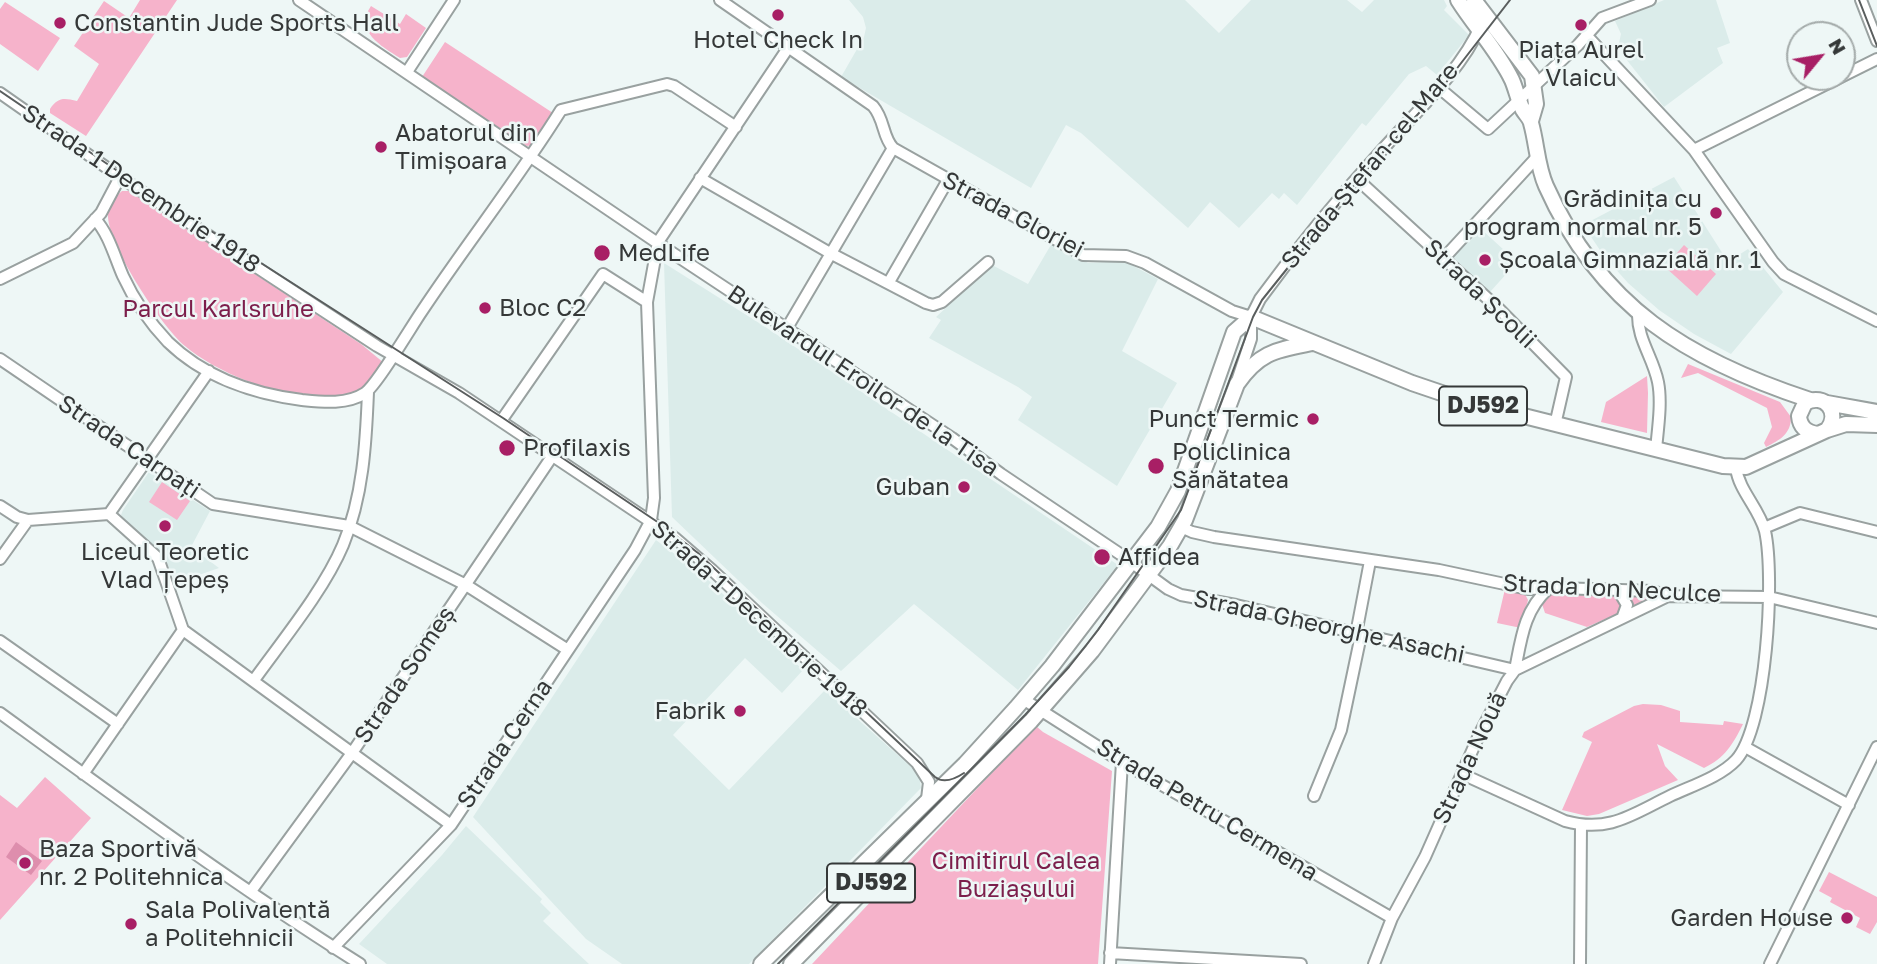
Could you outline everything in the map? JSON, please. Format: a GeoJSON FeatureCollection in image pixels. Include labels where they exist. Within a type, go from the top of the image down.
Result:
{"type":"FeatureCollection","features":[{"type":"Feature","properties":{"kind":"main road"},"geometry":{"type":"LineString","coordinates":[[1458,0],[1512,79],[1519,100],[1531,121],[1545,183],[1577,244],[1600,275],[1638,313],[1688,348],[1783,392],[1810,400],[1822,400],[1877,412]]}},
{"type":"Feature","properties":{"kind":"main road"},"geometry":{"type":"LineString","coordinates":[[1474,0],[1532,76],[1535,104],[1531,121]]}},
{"type":"Feature","properties":{"kind":"main road","name":"DJ592"},"geometry":{"type":"LineString","coordinates":[[1251,317],[1289,330],[1412,383],[1468,402],[1736,468]]}},
{"type":"Feature","properties":{"kind":"main road","name":"Strada Ștefan cel Mare"},"geometry":{"type":"LineString","coordinates":[[927,799],[965,764],[1052,666],[1158,527],[1172,504],[1234,332],[1251,317]]}},
{"type":"Feature","properties":{"kind":"main road","name":"DJ592"},"geometry":{"type":"LineString","coordinates":[[1237,383],[1249,366],[1270,352],[1314,343]]}},
{"type":"Feature","properties":{"kind":"main road","name":"Strada Ștefan cel Mare"},"geometry":{"type":"LineString","coordinates":[[791,964],[1042,710],[1093,651],[1181,527],[1192,506],[1237,383]]}},
{"type":"Feature","properties":{"kind":"main road"},"geometry":{"type":"LineString","coordinates":[[1783,392],[1806,431],[1822,432]]}},
{"type":"Feature","properties":{"kind":"main road"},"geometry":{"type":"LineString","coordinates":[[1789,446],[1802,407],[1810,400]]}},
{"type":"Feature","properties":{"kind":"main road"},"geometry":{"type":"LineString","coordinates":[[1822,432],[1833,417],[1827,403]]}},
{"type":"Feature","properties":{"kind":"main road"},"geometry":{"type":"LineString","coordinates":[[1736,468],[1755,464],[1789,446],[1846,424],[1877,425]]}},
{"type":"Feature","properties":{"kind":"main road","name":"DJ592"},"geometry":{"type":"LineString","coordinates":[[761,964],[927,799]]}},
{"type":"Feature","properties":{"kind":"street","name":"Bulevardul Eroilor de la Tisa"},"geometry":{"type":"LineString","coordinates":[[299,0],[953,438],[1148,576]]}},
{"type":"Feature","properties":{"kind":"street"},"geometry":{"type":"LineString","coordinates":[[407,72],[454,0]]}},
{"type":"Feature","properties":{"kind":"street"},"geometry":{"type":"LineString","coordinates":[[720,0],[873,106],[882,119],[888,142],[893,148],[787,328]]}},
{"type":"Feature","properties":{"kind":"street"},"geometry":{"type":"LineString","coordinates":[[1438,87],[1488,129],[1578,45],[1605,16],[1650,0]]}},
{"type":"Feature","properties":{"kind":"street"},"geometry":{"type":"LineString","coordinates":[[1861,0],[1877,41]]}},
{"type":"Feature","properties":{"kind":"street","name":"Strada Ștefan cel Mare"},"geometry":{"type":"LineString","coordinates":[[1237,383],[1251,339],[1251,317],[1268,287],[1357,179],[1438,87],[1471,44],[1486,13]]}},
{"type":"Feature","properties":{"kind":"street"},"geometry":{"type":"LineString","coordinates":[[1586,35],[1694,150],[1784,274],[1877,321]]}},
{"type":"Feature","properties":{"kind":"street"},"geometry":{"type":"LineString","coordinates":[[651,520],[654,476],[648,302],[658,242],[788,48]]}},
{"type":"Feature","properties":{"kind":"street"},"geometry":{"type":"LineString","coordinates":[[1694,150],[1877,59]]}},
{"type":"Feature","properties":{"kind":"street"},"geometry":{"type":"LineString","coordinates":[[1512,79],[1533,88]]}},
{"type":"Feature","properties":{"kind":"street"},"geometry":{"type":"LineString","coordinates":[[254,680],[332,566],[349,526],[366,447],[368,392],[561,110],[667,84],[736,127]]}},
{"type":"Feature","properties":{"kind":"street","name":"Strada 1 Decembrie 1918"},"geometry":{"type":"LineString","coordinates":[[0,93],[120,177],[371,342],[501,421],[651,520],[690,549],[917,763],[929,782],[927,799]]}},
{"type":"Feature","properties":{"kind":"street","name":"Strada Gloriei"},"geometry":{"type":"LineString","coordinates":[[893,148],[1083,256],[1128,257],[1145,263],[1232,311],[1251,317]]}},
{"type":"Feature","properties":{"kind":"street"},"geometry":{"type":"LineString","coordinates":[[1444,258],[1537,157]]}},
{"type":"Feature","properties":{"kind":"street"},"geometry":{"type":"LineString","coordinates":[[0,279],[73,243],[95,219],[120,177]]}},
{"type":"Feature","properties":{"kind":"street"},"geometry":{"type":"LineString","coordinates":[[700,178],[830,253],[926,303],[938,304],[948,298],[988,262]]}},
{"type":"Feature","properties":{"kind":"street","name":"Strada Școlii"},"geometry":{"type":"LineString","coordinates":[[1357,179],[1444,258],[1566,377],[1555,425]]}},
{"type":"Feature","properties":{"kind":"street"},"geometry":{"type":"LineString","coordinates":[[889,282],[948,180]]}},
{"type":"Feature","properties":{"kind":"street"},"geometry":{"type":"LineString","coordinates":[[95,219],[105,233],[129,289],[153,324],[181,353],[209,371],[256,391],[289,398],[335,402],[350,400],[368,392]]}},
{"type":"Feature","properties":{"kind":"street"},"geometry":{"type":"LineString","coordinates":[[501,421],[603,274],[648,302]]}},
{"type":"Feature","properties":{"kind":"street"},"geometry":{"type":"LineString","coordinates":[[1638,313],[1637,328],[1659,383],[1656,449]]}},
{"type":"Feature","properties":{"kind":"street","name":"Strada Carpați"},"geometry":{"type":"LineString","coordinates":[[0,359],[213,504],[349,526],[466,585],[568,650]]}},
{"type":"Feature","properties":{"kind":"street"},"geometry":{"type":"LineString","coordinates":[[109,514],[209,371]]}},
{"type":"Feature","properties":{"kind":"street","name":"Strada Someș"},"geometry":{"type":"LineString","coordinates":[[255,886],[352,753],[553,455]]}},
{"type":"Feature","properties":{"kind":"street"},"geometry":{"type":"LineString","coordinates":[[1462,774],[1552,816],[1581,825],[1599,827],[1637,812],[1726,769],[1745,747],[1762,680],[1770,574],[1764,528],[1740,484],[1736,468]]}},
{"type":"Feature","properties":{"kind":"street"},"geometry":{"type":"LineString","coordinates":[[0,506],[27,520],[109,514],[158,558],[183,631],[451,825]]}},
{"type":"Feature","properties":{"kind":"street"},"geometry":{"type":"LineString","coordinates":[[1764,528],[1800,513],[1877,532]]}},
{"type":"Feature","properties":{"kind":"street"},"geometry":{"type":"LineString","coordinates":[[0,559],[27,520]]}},
{"type":"Feature","properties":{"kind":"street","name":"Strada Cerna"},"geometry":{"type":"LineString","coordinates":[[333,948],[451,825],[635,550],[651,520]]}},
{"type":"Feature","properties":{"kind":"street","name":"Strada Ion Neculce"},"geometry":{"type":"LineString","coordinates":[[1181,527],[1214,537],[1439,570],[1528,589],[1652,591],[1668,596],[1769,597],[1877,623]]}},
{"type":"Feature","properties":{"kind":"street"},"geometry":{"type":"LineString","coordinates":[[1314,796],[1341,730],[1370,561]]}},
{"type":"Feature","properties":{"kind":"street","name":"Strada Gheorghe Asachi"},"geometry":{"type":"LineString","coordinates":[[1148,576],[1181,595],[1236,605],[1515,670]]}},
{"type":"Feature","properties":{"kind":"street"},"geometry":{"type":"LineString","coordinates":[[1515,670],[1523,631],[1533,604],[1534,597],[1528,589]]}},
{"type":"Feature","properties":{"kind":"street"},"geometry":{"type":"LineString","coordinates":[[1533,604],[1548,589]]}},
{"type":"Feature","properties":{"kind":"street"},"geometry":{"type":"LineString","coordinates":[[1618,590],[1627,605],[1623,616]]}},
{"type":"Feature","properties":{"kind":"street","name":"Strada Nouă"},"geometry":{"type":"LineString","coordinates":[[1374,964],[1392,918],[1425,856],[1507,681],[1515,670],[1668,596]]}},
{"type":"Feature","properties":{"kind":"street"},"geometry":{"type":"LineString","coordinates":[[83,774],[183,631]]}},
{"type":"Feature","properties":{"kind":"street"},"geometry":{"type":"LineString","coordinates":[[0,641],[118,724]]}},
{"type":"Feature","properties":{"kind":"street","name":"Strada Petru Cermena"},"geometry":{"type":"LineString","coordinates":[[1023,699],[1122,762],[1392,918]]}},
{"type":"Feature","properties":{"kind":"street"},"geometry":{"type":"LineString","coordinates":[[0,713],[83,774],[255,886],[333,948],[360,964]]}},
{"type":"Feature","properties":{"kind":"street"},"geometry":{"type":"LineString","coordinates":[[1745,747],[1849,805]]}},
{"type":"Feature","properties":{"kind":"street"},"geometry":{"type":"LineString","coordinates":[[1770,964],[1877,747]]}},
{"type":"Feature","properties":{"kind":"street"},"geometry":{"type":"LineString","coordinates":[[1122,762],[1110,958],[1301,964]]}},
{"type":"Feature","properties":{"kind":"street"},"geometry":{"type":"LineString","coordinates":[[1580,964],[1581,825]]}},
{"type":"Feature","properties":{"kind":"shaded area"},"geometry":{"type":"Polygon","coordinates":[[[849,0],[1185,0],[1219,33],[1251,0],[1347,0],[1362,12],[1374,0],[1444,0],[1447,6],[1444,10],[1469,35],[1437,75],[1426,66],[1409,74],[1366,126],[1362,123],[1297,205],[1284,193],[1279,199],[1272,193],[1239,228],[1210,202],[1188,228],[1081,133],[1066,125],[1031,188],[841,77],[864,37],[866,28],[863,17],[849,0]]]}},
{"type":"Feature","properties":{"kind":"shaded area"},"geometry":{"type":"Polygon","coordinates":[[[1664,0],[1716,0],[1730,43],[1717,48],[1723,63],[1664,107],[1626,59],[1619,43],[1621,34],[1615,21],[1664,0]]]}},
{"type":"Feature","properties":{"kind":"shaded area"},"geometry":{"type":"Polygon","coordinates":[[[1674,177],[1728,262],[1748,249],[1783,292],[1731,354],[1694,334],[1659,310],[1628,283],[1604,256],[1583,225],[1674,177]]]}},
{"type":"Feature","properties":{"kind":"shaded area","name":"Școala Gimnazială nr. 1"},"geometry":{"type":"Polygon","coordinates":[[[1480,228],[1517,262],[1490,292],[1453,257],[1480,228]]]}},
{"type":"Feature","properties":{"kind":"shaded area"},"geometry":{"type":"Polygon","coordinates":[[[1052,243],[1088,263],[1124,261],[1158,279],[1122,351],[1177,383],[1117,486],[1018,420],[1032,397],[929,338],[941,320],[936,317],[992,265],[1028,284],[1052,243]]]}},
{"type":"Feature","properties":{"kind":"shaded area"},"geometry":{"type":"Polygon","coordinates":[[[664,263],[767,328],[1118,565],[1018,690],[914,604],[841,671],[762,603],[672,517],[664,263]]]}},
{"type":"Feature","properties":{"kind":"shaded area","name":"Liceul Teoretic Vlad Țepeș"},"geometry":{"type":"Polygon","coordinates":[[[149,472],[210,511],[191,547],[219,568],[176,583],[162,553],[126,524],[121,515],[123,510],[149,472]]]}},
{"type":"Feature","properties":{"kind":"shaded area"},"geometry":{"type":"Polygon","coordinates":[[[656,540],[704,576],[803,670],[782,693],[745,658],[673,735],[729,790],[825,690],[919,774],[921,788],[749,964],[622,964],[586,939],[473,817],[656,540]]]}},
{"type":"Feature","properties":{"kind":"shaded area"},"geometry":{"type":"Polygon","coordinates":[[[466,826],[542,899],[540,902],[551,913],[543,921],[589,964],[387,964],[359,944],[466,826]]]}},
{"type":"Feature","properties":{"kind":"shaded area"},"geometry":{"type":"Polygon","coordinates":[[[16,842],[42,861],[31,875],[6,857],[16,842]]]}},
{"type":"Feature","properties":{"kind":"green space"},"geometry":{"type":"Polygon","coordinates":[[[140,0],[177,0],[86,136],[50,113],[50,109],[59,100],[77,101],[99,64],[74,46],[104,1],[129,18],[140,0]]]}},
{"type":"Feature","properties":{"kind":"green space"},"geometry":{"type":"Polygon","coordinates":[[[5,2],[60,38],[38,71],[0,44],[0,9],[5,2]]]}},
{"type":"Feature","properties":{"kind":"green space"},"geometry":{"type":"Polygon","coordinates":[[[371,6],[400,24],[406,14],[426,28],[407,57],[400,58],[372,37],[366,23],[371,6]]]}},
{"type":"Feature","properties":{"kind":"green space"},"geometry":{"type":"Polygon","coordinates":[[[445,42],[556,115],[534,145],[527,146],[422,77],[445,42]]]}},
{"type":"Feature","properties":{"kind":"green space","name":"Parcul Karlsruhe"},"geometry":{"type":"Polygon","coordinates":[[[122,191],[129,191],[361,344],[384,363],[375,376],[355,393],[336,397],[314,397],[266,388],[201,358],[175,336],[150,304],[125,264],[110,227],[108,214],[113,201],[122,191]]]}},
{"type":"Feature","properties":{"kind":"green space"},"geometry":{"type":"Polygon","coordinates":[[[1684,245],[1716,274],[1697,296],[1665,267],[1684,245]]]}},
{"type":"Feature","properties":{"kind":"green space"},"geometry":{"type":"Polygon","coordinates":[[[1688,364],[1780,402],[1791,417],[1787,432],[1766,447],[1764,443],[1772,427],[1767,408],[1698,373],[1681,378],[1688,364]]]}},
{"type":"Feature","properties":{"kind":"green space"},"geometry":{"type":"Polygon","coordinates":[[[1647,376],[1647,433],[1601,422],[1606,402],[1647,376]]]}},
{"type":"Feature","properties":{"kind":"green space"},"geometry":{"type":"Polygon","coordinates":[[[162,482],[190,501],[177,520],[149,502],[162,482]]]}},
{"type":"Feature","properties":{"kind":"green space"},"geometry":{"type":"Polygon","coordinates":[[[1505,589],[1525,594],[1528,600],[1521,628],[1497,623],[1505,589]]]}},
{"type":"Feature","properties":{"kind":"green space"},"geometry":{"type":"Polygon","coordinates":[[[1556,592],[1653,598],[1587,627],[1545,613],[1542,604],[1548,596],[1556,592]]]}},
{"type":"Feature","properties":{"kind":"green space"},"geometry":{"type":"Polygon","coordinates":[[[1643,704],[1661,705],[1680,711],[1680,722],[1723,725],[1724,721],[1743,724],[1728,750],[1704,768],[1657,744],[1665,766],[1678,780],[1599,814],[1587,816],[1562,810],[1592,742],[1582,737],[1584,732],[1643,704]]]}},
{"type":"Feature","properties":{"kind":"green space","name":"Cimitirul Calea Buziașului"},"geometry":{"type":"Polygon","coordinates":[[[1036,726],[1112,771],[1098,964],[812,964],[1036,726]]]}},
{"type":"Feature","properties":{"kind":"green space","name":"Baza Sportivă nr. 2 Politehnica"},"geometry":{"type":"Polygon","coordinates":[[[45,777],[91,818],[0,920],[0,795],[17,808],[45,777]]]}},
{"type":"Feature","properties":{"kind":"green space"},"geometry":{"type":"Polygon","coordinates":[[[1829,872],[1877,897],[1877,922],[1870,934],[1856,927],[1860,918],[1830,902],[1832,898],[1819,891],[1829,872]]]}},
{"type":"Feature","properties":{"kind":"tram line"},"geometry":{"type":"LineString","coordinates":[[778,964],[1025,715],[1069,667],[1098,630],[1181,510],[1253,317],[1262,300],[1363,174],[1441,89],[1510,0]]}},
{"type":"Feature","properties":{"kind":"tram line"},"geometry":{"type":"LineString","coordinates":[[1859,0],[1877,46]]}},
{"type":"Feature","properties":{"kind":"tram line"},"geometry":{"type":"LineString","coordinates":[[0,91],[122,174],[503,418],[662,525],[698,553],[935,777],[946,780],[964,773]]}},
{"type":"Feature","properties":{"kind":"place","name":"Hotel Check In"},"geometry":{"type":"Point","coordinates":[778,15]}},
{"type":"Feature","properties":{"kind":"place","name":"Constantin Jude Sports Hall"},"geometry":{"type":"Point","coordinates":[60,23]}},
{"type":"Feature","properties":{"kind":"place","name":"Piața Aurel Vlaicu"},"geometry":{"type":"Point","coordinates":[1581,25]}},
{"type":"Feature","properties":{"kind":"place","name":"Abatorul din Timișoara"},"geometry":{"type":"Point","coordinates":[381,147]}},
{"type":"Feature","properties":{"kind":"place","name":"Grădinița cu program normal nr. 5"},"geometry":{"type":"Point","coordinates":[1716,213]}},
{"type":"Feature","properties":{"kind":"place","name":"MedLife"},"geometry":{"type":"Point","coordinates":[602,253]}},
{"type":"Feature","properties":{"kind":"place","name":"Școala Gimnazială nr. 1"},"geometry":{"type":"Point","coordinates":[1485,260]}},
{"type":"Feature","properties":{"kind":"place","name":"Bloc C2"},"geometry":{"type":"Point","coordinates":[485,308]}},
{"type":"Feature","properties":{"kind":"place","name":"Punct Termic"},"geometry":{"type":"Point","coordinates":[1313,419]}},
{"type":"Feature","properties":{"kind":"place","name":"Profilaxis"},"geometry":{"type":"Point","coordinates":[507,448]}},
{"type":"Feature","properties":{"kind":"place","name":"Policlinica Sănătatea"},"geometry":{"type":"Point","coordinates":[1156,466]}},
{"type":"Feature","properties":{"kind":"place","name":"Guban"},"geometry":{"type":"Point","coordinates":[964,487]}},
{"type":"Feature","properties":{"kind":"place","name":"Liceul Teoretic Vlad Țepeș"},"geometry":{"type":"Point","coordinates":[165,526]}},
{"type":"Feature","properties":{"kind":"place","name":"Affidea"},"geometry":{"type":"Point","coordinates":[1102,557]}},
{"type":"Feature","properties":{"kind":"place","name":"Fabrik"},"geometry":{"type":"Point","coordinates":[740,711]}},
{"type":"Feature","properties":{"kind":"place","name":"Baza Sportivă nr. 2 Politehnica"},"geometry":{"type":"Point","coordinates":[25,863]}},
{"type":"Feature","properties":{"kind":"place","name":"Garden House"},"geometry":{"type":"Point","coordinates":[1847,918]}},
{"type":"Feature","properties":{"kind":"place","name":"Sala Polivalentă a Politehnicii"},"geometry":{"type":"Point","coordinates":[131,924]}}]}
